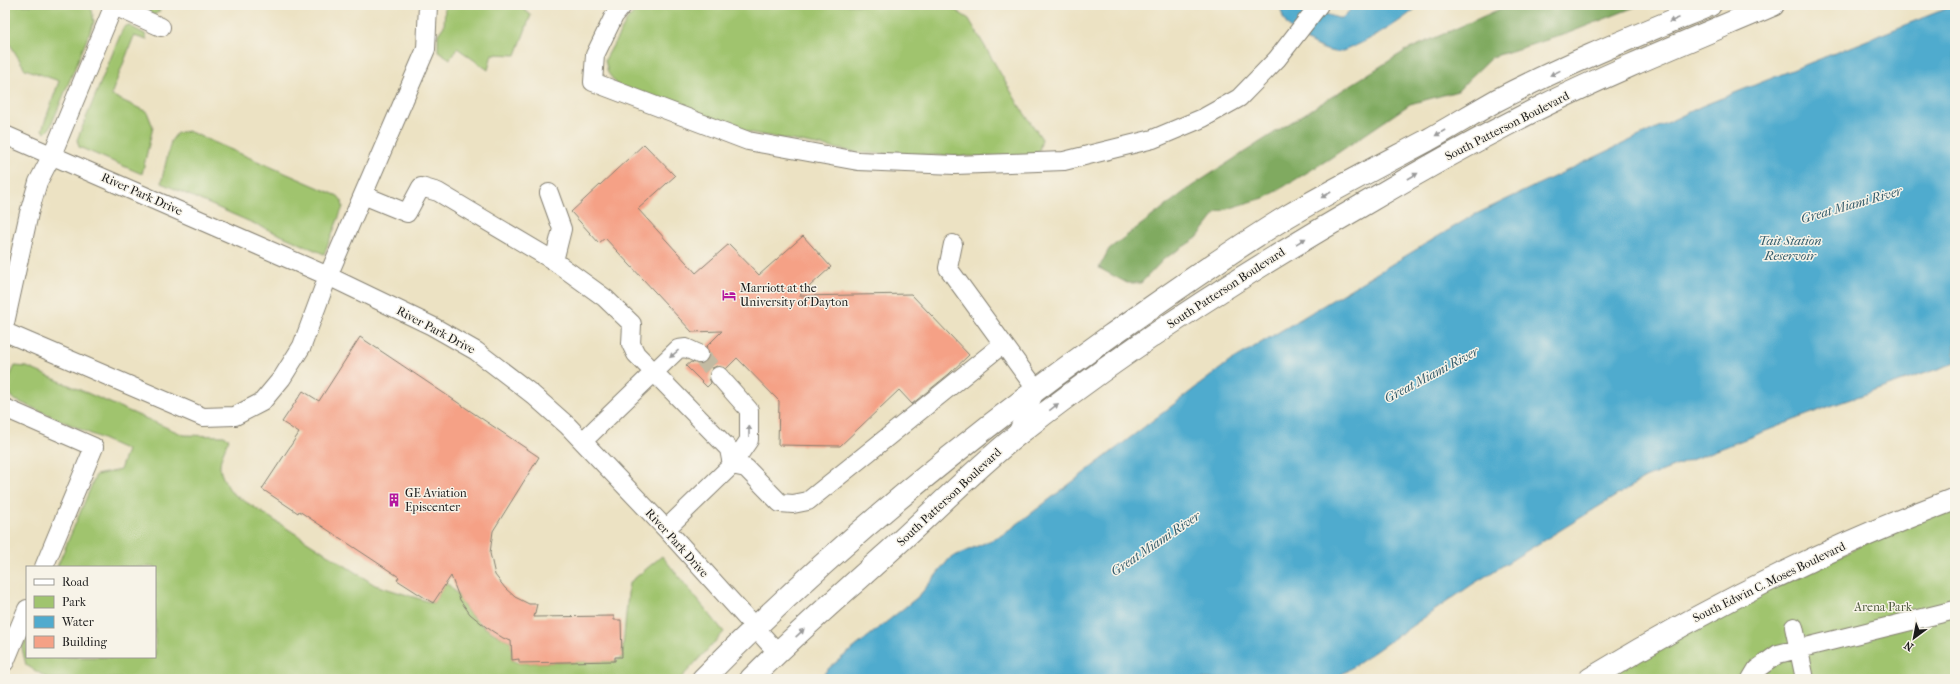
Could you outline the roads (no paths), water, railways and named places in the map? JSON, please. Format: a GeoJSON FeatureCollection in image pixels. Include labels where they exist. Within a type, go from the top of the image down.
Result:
{"type":"FeatureCollection","features":[{"type":"Feature","properties":{"kind":"main road","name":"South Patterson Boulevard"},"geometry":{"type":"LineString","coordinates":[[703,679],[754,628],[871,521],[1036,389],[1208,267],[1286,218],[1349,181],[1431,138],[1498,100],[1583,59],[1710,5]]}},
{"type":"Feature","properties":{"kind":"main road","name":"South Patterson Boulevard"},"geometry":{"type":"LineString","coordinates":[[751,679],[913,529],[970,474],[1016,436],[1128,352],[1223,289],[1302,240],[1444,158],[1535,110],[1616,71],[1773,5]]}},
{"type":"Feature","properties":{"kind":"main road","name":"South Edwin C. Moses Boulevard"},"geometry":{"type":"LineString","coordinates":[[1590,679],[1646,644],[1738,595],[1856,539],[1955,499]]}},
{"type":"Feature","properties":{"kind":"street"},"geometry":{"type":"LineString","coordinates":[[5,323],[28,213],[38,182],[52,156],[113,5],[161,27]]}},
{"type":"Feature","properties":{"kind":"street"},"geometry":{"type":"LineString","coordinates":[[5,332],[203,417],[235,416],[262,402],[282,378],[307,336],[328,276],[426,49],[428,5]]}},
{"type":"Feature","properties":{"kind":"street"},"geometry":{"type":"LineString","coordinates":[[623,5],[614,16],[595,55],[593,82],[748,141],[858,161],[955,165],[1064,161],[1153,139],[1203,118],[1239,98],[1277,59],[1319,5]]}},
{"type":"Feature","properties":{"kind":"street","name":"River Park Drive"},"geometry":{"type":"LineString","coordinates":[[5,135],[328,276],[427,324],[476,351],[532,394],[583,441],[666,529],[778,653]]}},
{"type":"Feature","properties":{"kind":"street"},"geometry":{"type":"LineString","coordinates":[[363,195],[406,213],[421,187],[438,192],[554,261],[605,298],[632,324],[626,349],[636,354],[729,449],[732,465]]}},
{"type":"Feature","properties":{"kind":"street"},"geometry":{"type":"LineString","coordinates":[[549,193],[562,229],[554,261]]}},
{"type":"Feature","properties":{"kind":"street"},"geometry":{"type":"LineString","coordinates":[[953,244],[948,268],[1036,389],[1016,436]]}},
{"type":"Feature","properties":{"kind":"street"},"geometry":{"type":"LineString","coordinates":[[732,465],[746,468],[780,503],[793,504],[808,501],[1003,344]]}},
{"type":"Feature","properties":{"kind":"street"},"geometry":{"type":"LineString","coordinates":[[583,441],[678,349],[686,348],[699,354]]}},
{"type":"Feature","properties":{"kind":"street"},"geometry":{"type":"LineString","coordinates":[[666,529],[732,465],[749,440],[749,410],[719,376]]}},
{"type":"Feature","properties":{"kind":"street"},"geometry":{"type":"LineString","coordinates":[[5,408],[94,447],[44,566]]}},
{"type":"Feature","properties":{"kind":"street"},"geometry":{"type":"LineString","coordinates":[[1751,679],[1757,669],[1778,654],[1955,610]]}},
{"type":"Feature","properties":{"kind":"street"},"geometry":{"type":"LineString","coordinates":[[5,662],[26,611]]}},
{"type":"Feature","properties":{"kind":"street"},"geometry":{"type":"LineString","coordinates":[[1794,627],[1805,679]]}},
{"type":"Feature","properties":{"kind":"water"},"geometry":{"type":"Polygon","coordinates":[[[1279,5],[1311,5],[1323,13],[1342,18],[1355,5],[1420,5],[1397,23],[1381,33],[1345,50],[1333,52],[1305,40],[1293,31],[1285,22],[1279,5]]]}},
{"type":"Feature","properties":{"kind":"water","name":"Tait Station Reservoir"},"geometry":{"type":"Polygon","coordinates":[[[1955,5],[1955,363],[1825,408],[1645,478],[1473,584],[1335,679],[819,679],[830,667],[919,596],[950,558],[1003,535],[1229,362],[1472,216],[1702,106],[1955,5]]]}},
{"type":"Feature","properties":{"kind":"tunnel"},"geometry":{"type":"LineString","coordinates":[[699,354],[719,376]]}},
{"type":"Feature","properties":{"kind":"place","name":"Marriott at the University of Dayton"},"geometry":{"type":"Point","coordinates":[729,295]}},
{"type":"Feature","properties":{"kind":"place","name":"GE Aviation Episcenter"},"geometry":{"type":"Point","coordinates":[394,500]}},
{"type":"Feature","properties":{"kind":"water label","name":"Great Miami River"},"geometry":{"type":"Point","coordinates":[1851,204]}},
{"type":"Feature","properties":{"kind":"water label","name":"Great Miami River"},"geometry":{"type":"Point","coordinates":[1431,374]}},
{"type":"Feature","properties":{"kind":"water label","name":"Great Miami River"},"geometry":{"type":"Point","coordinates":[1155,543]}},
{"type":"Feature","properties":{"kind":"park label","name":"Arena Park"},"geometry":{"type":"Point","coordinates":[1883,607]}}]}
